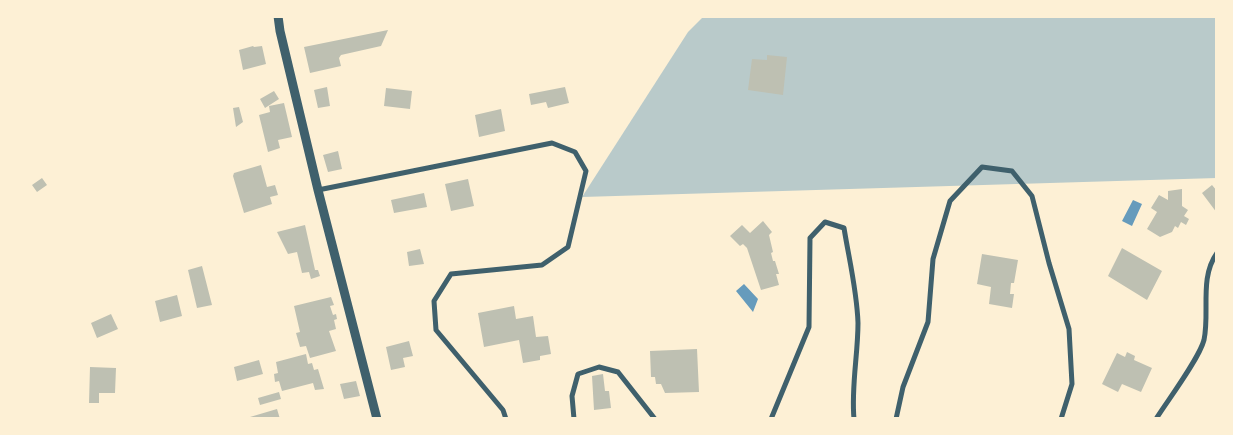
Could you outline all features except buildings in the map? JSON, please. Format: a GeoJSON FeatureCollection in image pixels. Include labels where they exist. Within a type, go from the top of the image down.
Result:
{"type":"FeatureCollection","features":[{"type":"Feature","properties":{"kind":"street"},"geometry":{"type":"LineString","coordinates":[[278,16],[318,190],[377,419]]}},
{"type":"Feature","properties":{"kind":"street"},"geometry":{"type":"LineString","coordinates":[[318,190],[552,143],[575,152],[586,171],[568,248],[542,265],[451,274],[434,301],[436,330],[503,410],[506,419]]}},
{"type":"Feature","properties":{"kind":"street"},"geometry":{"type":"LineString","coordinates":[[896,419],[903,387],[928,322],[933,259],[950,201],[982,167],[1012,171],[1032,196],[1049,263],[1069,329],[1072,384],[1061,419]]}},
{"type":"Feature","properties":{"kind":"street"},"geometry":{"type":"LineString","coordinates":[[771,419],[809,327],[810,238],[825,222],[844,228],[852,273],[858,322],[852,399],[854,419]]}},
{"type":"Feature","properties":{"kind":"street"},"geometry":{"type":"LineString","coordinates":[[1156,419],[1204,340],[1208,274],[1217,253]]}},
{"type":"Feature","properties":{"kind":"street"},"geometry":{"type":"LineString","coordinates":[[574,419],[572,396],[578,374],[599,367],[618,372],[656,419]]}},
{"type":"Feature","properties":{"kind":"shaded area"},"geometry":{"type":"Polygon","coordinates":[[[704,16],[1217,16],[1217,178],[582,197],[688,32],[704,16]]]}},
{"type":"Feature","properties":{"kind":"water"},"geometry":{"type":"Polygon","coordinates":[[[1133,200],[1142,204],[1132,226],[1122,221],[1133,200]]]}},
{"type":"Feature","properties":{"kind":"water"},"geometry":{"type":"Polygon","coordinates":[[[744,284],[758,299],[753,312],[736,291],[744,284]]]}}]}
